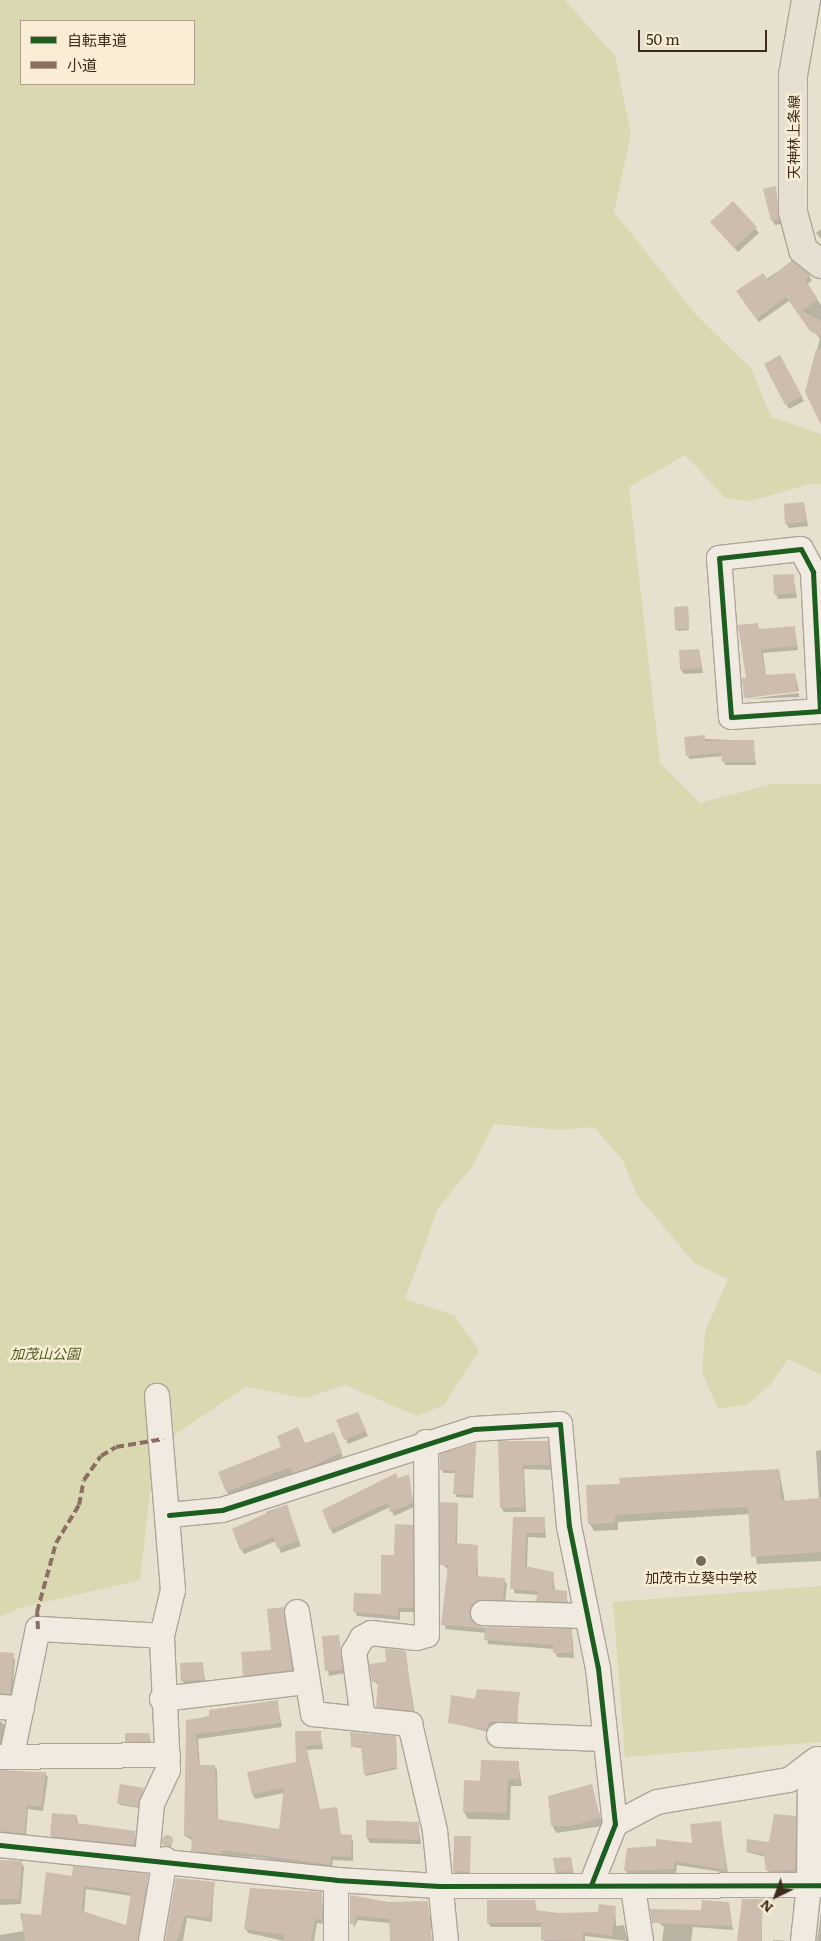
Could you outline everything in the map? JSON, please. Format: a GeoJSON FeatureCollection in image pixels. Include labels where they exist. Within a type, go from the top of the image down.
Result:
{"type":"FeatureCollection","features":[{"type":"Feature","properties":{"kind":"main road","name":"天神林上条線"},"geometry":{"type":"LineString","coordinates":[[806,0],[793,76],[793,212],[803,250],[821,264]]}},
{"type":"Feature","properties":{"kind":"street"},"geometry":{"type":"LineString","coordinates":[[802,549],[817,572],[820,711],[732,717],[720,558],[802,549]]}},
{"type":"Feature","properties":{"kind":"street"},"geometry":{"type":"LineString","coordinates":[[151,1941],[156,1858],[152,1804],[168,1770],[162,1699],[162,1636],[173,1590],[169,1515],[157,1396]]}},
{"type":"Feature","properties":{"kind":"street"},"geometry":{"type":"LineString","coordinates":[[169,1515],[222,1510],[426,1442],[474,1429],[560,1424],[569,1526],[598,1668],[603,1739],[615,1824],[591,1885]]}},
{"type":"Feature","properties":{"kind":"street"},"geometry":{"type":"LineString","coordinates":[[362,1719],[354,1652],[362,1638],[371,1633],[417,1638],[427,1634],[426,1442]]}},
{"type":"Feature","properties":{"kind":"street"},"geometry":{"type":"LineString","coordinates":[[297,1612],[306,1682],[313,1714],[410,1724],[435,1831],[446,1941]]}},
{"type":"Feature","properties":{"kind":"street"},"geometry":{"type":"LineString","coordinates":[[483,1613],[586,1616]]}},
{"type":"Feature","properties":{"kind":"street"},"geometry":{"type":"LineString","coordinates":[[162,1636],[38,1629],[11,1708],[6,1755],[168,1755]]}},
{"type":"Feature","properties":{"kind":"street"},"geometry":{"type":"LineString","coordinates":[[162,1699],[306,1682]]}},
{"type":"Feature","properties":{"kind":"street"},"geometry":{"type":"LineString","coordinates":[[499,1735],[603,1739]]}},
{"type":"Feature","properties":{"kind":"street"},"geometry":{"type":"LineString","coordinates":[[615,1824],[657,1802],[789,1780],[814,1762],[815,1885],[803,1941]]}},
{"type":"Feature","properties":{"kind":"street"},"geometry":{"type":"LineString","coordinates":[[0,1845],[156,1858],[336,1880],[439,1886],[591,1885],[633,1888],[815,1885]]}},
{"type":"Feature","properties":{"kind":"street"},"geometry":{"type":"LineString","coordinates":[[336,1880],[336,1941]]}},
{"type":"Feature","properties":{"kind":"street"},"geometry":{"type":"LineString","coordinates":[[633,1888],[640,1941]]}},
{"type":"Feature","properties":{"kind":"green space","name":"加茂山公園"},"geometry":{"type":"Polygon","coordinates":[[[0,0],[565,0],[615,56],[631,134],[614,212],[697,316],[751,368],[771,417],[821,434],[821,485],[814,483],[750,501],[725,498],[685,455],[629,487],[660,763],[700,803],[772,784],[821,784],[821,1375],[788,1359],[770,1385],[748,1404],[718,1409],[702,1372],[705,1332],[728,1279],[694,1263],[637,1195],[623,1161],[594,1127],[560,1130],[494,1124],[471,1168],[438,1208],[405,1299],[454,1315],[479,1350],[444,1405],[417,1416],[345,1385],[306,1398],[246,1387],[155,1448],[140,1580],[19,1608],[0,1617],[0,0]]]}},
{"type":"Feature","properties":{"kind":"green space"},"geometry":{"type":"Polygon","coordinates":[[[821,1586],[821,1742],[625,1757],[613,1602],[821,1586]]]}},
{"type":"Feature","properties":{"kind":"building"},"geometry":{"type":"Polygon","coordinates":[[[776,186],[779,219],[771,221],[763,189],[776,186]]]}},
{"type":"Feature","properties":{"kind":"building"},"geometry":{"type":"Polygon","coordinates":[[[733,201],[757,227],[734,248],[710,222],[733,201]]]}},
{"type":"Feature","properties":{"kind":"building"},"geometry":{"type":"Polygon","coordinates":[[[792,260],[810,275],[805,280],[818,299],[802,311],[821,321],[821,337],[810,331],[786,297],[756,319],[736,291],[763,273],[768,280],[792,260]]]}},
{"type":"Feature","properties":{"kind":"building"},"geometry":{"type":"Polygon","coordinates":[[[816,349],[821,349],[821,425],[805,392],[816,349]]]}},
{"type":"Feature","properties":{"kind":"building"},"geometry":{"type":"Polygon","coordinates":[[[780,355],[802,396],[785,405],[764,364],[780,355]]]}},
{"type":"Feature","properties":{"kind":"building"},"geometry":{"type":"Polygon","coordinates":[[[804,502],[806,522],[785,524],[784,504],[804,502]]]}},
{"type":"Feature","properties":{"kind":"building"},"geometry":{"type":"Polygon","coordinates":[[[794,574],[795,593],[774,595],[773,575],[794,574]]]}},
{"type":"Feature","properties":{"kind":"building"},"geometry":{"type":"Polygon","coordinates":[[[688,606],[689,629],[675,630],[674,607],[688,606]]]}},
{"type":"Feature","properties":{"kind":"building"},"geometry":{"type":"Polygon","coordinates":[[[758,623],[759,629],[795,626],[796,646],[761,649],[765,675],[795,673],[797,692],[744,697],[742,678],[746,678],[738,625],[758,623]]]}},
{"type":"Feature","properties":{"kind":"building"},"geometry":{"type":"Polygon","coordinates":[[[699,649],[701,668],[680,670],[679,650],[699,649]]]}},
{"type":"Feature","properties":{"kind":"building"},"geometry":{"type":"Polygon","coordinates":[[[705,735],[705,741],[754,740],[755,762],[722,762],[721,753],[686,756],[684,737],[705,735]]]}},
{"type":"Feature","properties":{"kind":"building"},"geometry":{"type":"Polygon","coordinates":[[[358,1412],[366,1431],[344,1440],[336,1420],[358,1412]]]}},
{"type":"Feature","properties":{"kind":"building"},"geometry":{"type":"Polygon","coordinates":[[[298,1427],[305,1443],[334,1432],[342,1452],[306,1469],[293,1473],[290,1467],[226,1492],[218,1472],[281,1447],[277,1436],[298,1427]]]}},
{"type":"Feature","properties":{"kind":"building"},"geometry":{"type":"Polygon","coordinates":[[[498,1441],[548,1441],[550,1465],[523,1465],[524,1507],[500,1508],[498,1441]]]}},
{"type":"Feature","properties":{"kind":"building"},"geometry":{"type":"Polygon","coordinates":[[[476,1443],[472,1495],[453,1494],[455,1470],[440,1470],[440,1454],[476,1443]]]}},
{"type":"Feature","properties":{"kind":"building"},"geometry":{"type":"Polygon","coordinates":[[[779,1469],[781,1501],[821,1498],[821,1552],[751,1557],[748,1507],[615,1515],[615,1523],[588,1524],[586,1485],[620,1484],[619,1478],[779,1469]]]}},
{"type":"Feature","properties":{"kind":"building"},"geometry":{"type":"Polygon","coordinates":[[[396,1473],[398,1478],[409,1474],[413,1503],[390,1512],[387,1503],[330,1530],[322,1510],[396,1473]]]}},
{"type":"Feature","properties":{"kind":"building"},"geometry":{"type":"Polygon","coordinates":[[[440,1502],[458,1503],[455,1543],[478,1545],[476,1576],[505,1578],[503,1600],[476,1601],[469,1612],[471,1620],[483,1627],[572,1629],[572,1653],[553,1653],[553,1645],[484,1640],[485,1628],[441,1625],[448,1565],[440,1565],[440,1502]]]}},
{"type":"Feature","properties":{"kind":"building"},"geometry":{"type":"Polygon","coordinates":[[[287,1504],[299,1541],[277,1548],[273,1537],[240,1550],[232,1529],[287,1504]]]}},
{"type":"Feature","properties":{"kind":"building"},"geometry":{"type":"Polygon","coordinates":[[[513,1517],[545,1517],[544,1533],[526,1533],[525,1566],[554,1572],[552,1589],[567,1591],[566,1602],[536,1601],[538,1591],[510,1589],[513,1517]]]}},
{"type":"Feature","properties":{"kind":"building"},"geometry":{"type":"Polygon","coordinates":[[[395,1524],[413,1525],[413,1608],[398,1608],[398,1616],[353,1612],[354,1593],[381,1594],[381,1555],[394,1555],[395,1524]]]}},
{"type":"Feature","properties":{"kind":"building"},"geometry":{"type":"Polygon","coordinates":[[[284,1607],[292,1670],[243,1676],[241,1652],[271,1650],[267,1609],[284,1607]]]}},
{"type":"Feature","properties":{"kind":"building"},"geometry":{"type":"Polygon","coordinates":[[[339,1635],[343,1670],[325,1671],[322,1636],[339,1635]]]}},
{"type":"Feature","properties":{"kind":"building"},"geometry":{"type":"Polygon","coordinates":[[[385,1648],[406,1651],[413,1711],[376,1707],[378,1681],[372,1682],[369,1664],[386,1662],[385,1648]]]}},
{"type":"Feature","properties":{"kind":"building"},"geometry":{"type":"Polygon","coordinates":[[[0,1652],[14,1653],[10,1694],[0,1693],[0,1652]]]}},
{"type":"Feature","properties":{"kind":"building"},"geometry":{"type":"Polygon","coordinates":[[[203,1662],[204,1680],[181,1681],[180,1663],[203,1662]]]}},
{"type":"Feature","properties":{"kind":"building"},"geometry":{"type":"Polygon","coordinates":[[[477,1689],[520,1692],[516,1722],[489,1722],[487,1730],[448,1723],[451,1695],[475,1699],[477,1689]]]}},
{"type":"Feature","properties":{"kind":"building"},"geometry":{"type":"Polygon","coordinates":[[[278,1700],[280,1723],[196,1734],[199,1765],[215,1765],[217,1819],[279,1829],[284,1788],[252,1795],[247,1772],[296,1762],[295,1731],[321,1731],[321,1745],[306,1746],[315,1793],[320,1809],[337,1807],[340,1834],[352,1835],[351,1857],[331,1856],[330,1865],[223,1850],[222,1854],[191,1851],[192,1837],[184,1836],[186,1720],[209,1717],[209,1710],[278,1700]]]}},
{"type":"Feature","properties":{"kind":"building"},"geometry":{"type":"Polygon","coordinates":[[[350,1732],[396,1736],[397,1767],[364,1775],[361,1746],[351,1747],[350,1732]]]}},
{"type":"Feature","properties":{"kind":"building"},"geometry":{"type":"Polygon","coordinates":[[[125,1733],[149,1733],[150,1741],[125,1742],[125,1733]]]}},
{"type":"Feature","properties":{"kind":"building"},"geometry":{"type":"Polygon","coordinates":[[[481,1760],[519,1761],[519,1779],[508,1779],[506,1813],[463,1812],[464,1780],[480,1781],[481,1760]]]}},
{"type":"Feature","properties":{"kind":"building"},"geometry":{"type":"Polygon","coordinates":[[[0,1771],[46,1772],[41,1807],[27,1805],[24,1834],[0,1831],[0,1771]]]}},
{"type":"Feature","properties":{"kind":"building"},"geometry":{"type":"Polygon","coordinates":[[[120,1784],[144,1788],[138,1807],[117,1803],[120,1784]]]}},
{"type":"Feature","properties":{"kind":"building"},"geometry":{"type":"Polygon","coordinates":[[[592,1784],[600,1818],[572,1826],[551,1826],[548,1796],[592,1784]]]}},
{"type":"Feature","properties":{"kind":"building"},"geometry":{"type":"Polygon","coordinates":[[[52,1813],[77,1815],[76,1823],[136,1831],[134,1845],[50,1836],[52,1813]]]}},
{"type":"Feature","properties":{"kind":"building"},"geometry":{"type":"Polygon","coordinates":[[[774,1814],[796,1816],[795,1870],[766,1871],[764,1854],[746,1852],[747,1839],[769,1842],[774,1814]]]}},
{"type":"Feature","properties":{"kind":"building"},"geometry":{"type":"Polygon","coordinates":[[[366,1820],[419,1822],[419,1840],[366,1838],[366,1820]]]}},
{"type":"Feature","properties":{"kind":"building"},"geometry":{"type":"Polygon","coordinates":[[[721,1821],[726,1870],[675,1861],[674,1869],[624,1871],[627,1848],[656,1846],[656,1839],[692,1843],[690,1824],[721,1821]]]}},
{"type":"Feature","properties":{"kind":"building"},"geometry":{"type":"Polygon","coordinates":[[[165,1835],[169,1835],[172,1840],[171,1844],[165,1845],[162,1842],[162,1838],[165,1835]]]}},
{"type":"Feature","properties":{"kind":"building"},"geometry":{"type":"Polygon","coordinates":[[[454,1836],[471,1836],[470,1872],[453,1871],[454,1836]]]}},
{"type":"Feature","properties":{"kind":"building"},"geometry":{"type":"Polygon","coordinates":[[[571,1857],[572,1871],[555,1872],[553,1858],[571,1857]]]}},
{"type":"Feature","properties":{"kind":"building"},"geometry":{"type":"Polygon","coordinates":[[[0,1860],[22,1861],[19,1899],[0,1899],[0,1860]]]}},
{"type":"Feature","properties":{"kind":"building"},"geometry":{"type":"Polygon","coordinates":[[[73,1866],[148,1874],[138,1941],[25,1941],[20,1913],[41,1915],[46,1872],[72,1876],[73,1866]],[[84,1886],[82,1911],[126,1925],[131,1893],[84,1886]]]}},
{"type":"Feature","properties":{"kind":"building"},"geometry":{"type":"Polygon","coordinates":[[[176,1878],[215,1882],[210,1918],[185,1915],[177,1941],[165,1941],[176,1878]]]}},
{"type":"Feature","properties":{"kind":"building"},"geometry":{"type":"Polygon","coordinates":[[[250,1888],[322,1892],[322,1920],[315,1919],[311,1941],[283,1941],[284,1935],[244,1929],[250,1888]]]}},
{"type":"Feature","properties":{"kind":"building"},"geometry":{"type":"Polygon","coordinates":[[[350,1895],[388,1902],[428,1901],[432,1941],[390,1941],[389,1919],[356,1916],[355,1924],[350,1924],[350,1895]]]}},
{"type":"Feature","properties":{"kind":"building"},"geometry":{"type":"Polygon","coordinates":[[[742,1899],[763,1899],[761,1941],[737,1941],[742,1899]]]}},
{"type":"Feature","properties":{"kind":"building"},"geometry":{"type":"Polygon","coordinates":[[[487,1900],[535,1900],[536,1910],[558,1913],[598,1912],[599,1904],[616,1906],[612,1936],[583,1932],[583,1941],[541,1940],[541,1923],[487,1923],[487,1900]]]}},
{"type":"Feature","properties":{"kind":"building"},"geometry":{"type":"Polygon","coordinates":[[[702,1900],[729,1902],[732,1926],[652,1923],[650,1909],[701,1910],[702,1900]]]}},
{"type":"Feature","properties":{"kind":"marked path"},"geometry":{"type":"LineString","coordinates":[[38,1629],[37,1612],[56,1543],[79,1505],[84,1480],[101,1456],[116,1447],[163,1439]]}},
{"type":"Feature","properties":{"kind":"cycle path"},"geometry":{"type":"LineString","coordinates":[[801,549],[813,572],[820,711],[731,717],[719,558],[801,549]]}},
{"type":"Feature","properties":{"kind":"cycle path"},"geometry":{"type":"LineString","coordinates":[[169,1515],[222,1510],[474,1429],[560,1424],[569,1526],[598,1668],[615,1824],[591,1885]]}},
{"type":"Feature","properties":{"kind":"cycle path"},"geometry":{"type":"LineString","coordinates":[[0,1845],[336,1880],[439,1886],[821,1885]]}},
{"type":"Feature","properties":{"kind":"place","name":"加茂市立葵中学校"},"geometry":{"type":"Point","coordinates":[701,1561]}}]}
